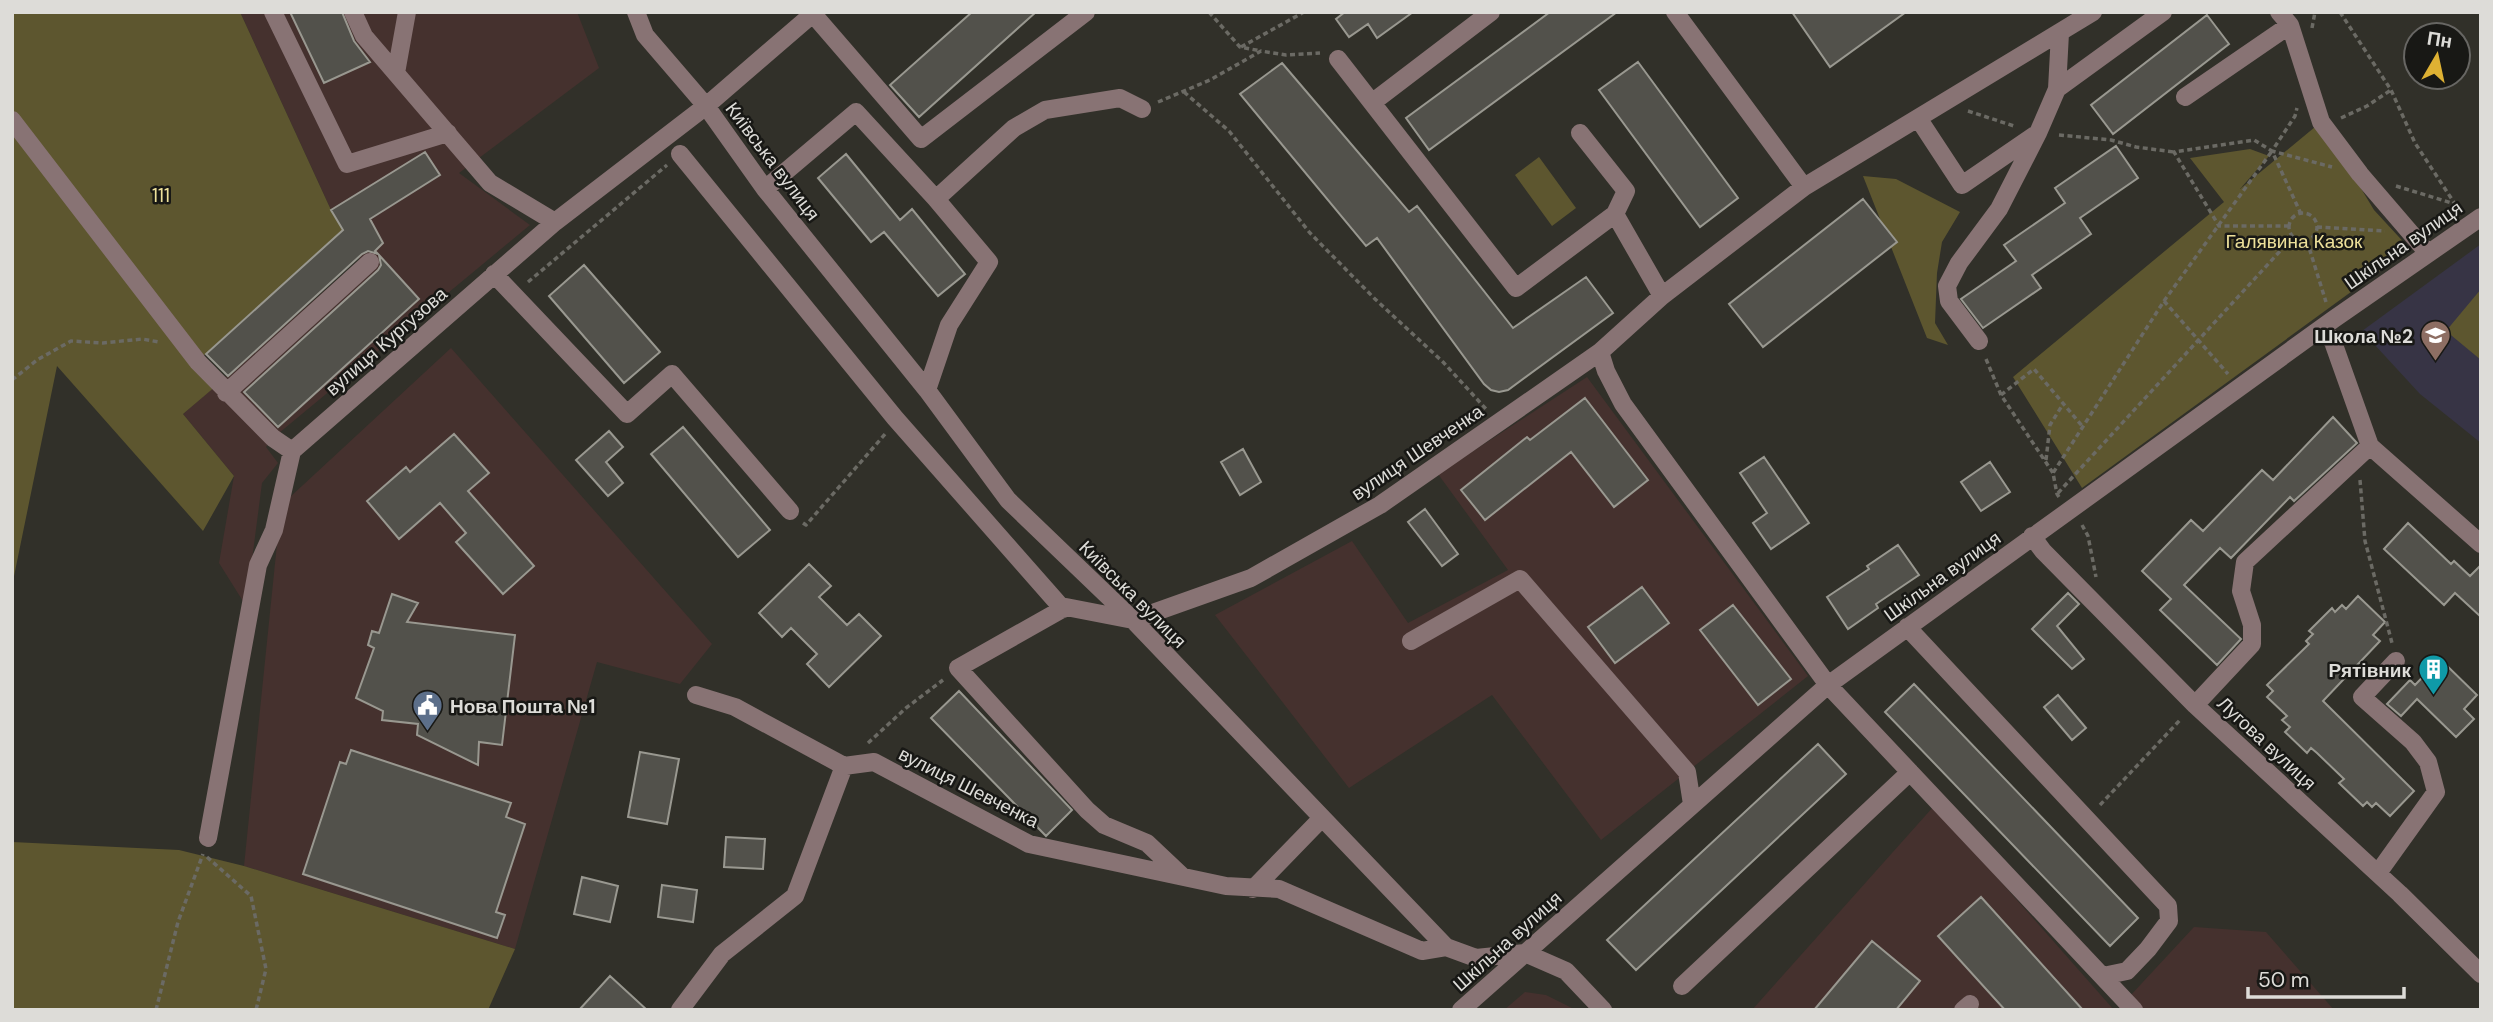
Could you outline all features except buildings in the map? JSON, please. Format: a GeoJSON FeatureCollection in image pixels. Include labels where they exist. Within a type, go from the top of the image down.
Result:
{"type":"FeatureCollection","features":[{"type":"Feature","properties":{"kind":"street"},"geometry":{"type":"LineString","coordinates":[[273,12],[347,164],[448,133]]}},
{"type":"Feature","properties":{"kind":"street"},"geometry":{"type":"LineString","coordinates":[[353,12],[364,36],[490,183],[555,222]]}},
{"type":"Feature","properties":{"kind":"street"},"geometry":{"type":"LineString","coordinates":[[396,73],[407,12]]}},
{"type":"Feature","properties":{"kind":"street","name":"Київська вулиця"},"geometry":{"type":"LineString","coordinates":[[636,12],[645,35],[706,106],[765,189],[927,390],[1008,500],[1133,620],[1446,947],[1476,958],[1525,953],[1566,971],[1604,1010]]}},
{"type":"Feature","properties":{"kind":"street"},"geometry":{"type":"LineString","coordinates":[[814,13],[921,139],[1086,12]]}},
{"type":"Feature","properties":{"kind":"street"},"geometry":{"type":"LineString","coordinates":[[1373,102],[1491,12]]}},
{"type":"Feature","properties":{"kind":"street"},"geometry":{"type":"LineString","coordinates":[[1675,12],[1804,187]]}},
{"type":"Feature","properties":{"kind":"street","name":"вулиця Шевченка"},"geometry":{"type":"LineString","coordinates":[[1133,620],[1251,578],[1380,505],[1600,352],[1662,296],[1804,187],[2093,12]]}},
{"type":"Feature","properties":{"kind":"street"},"geometry":{"type":"LineString","coordinates":[[2057,89],[2163,12]]}},
{"type":"Feature","properties":{"kind":"street","name":"вулиця Кургузова"},"geometry":{"type":"LineString","coordinates":[[292,451],[555,222],[706,106],[814,13]]}},
{"type":"Feature","properties":{"kind":"street"},"geometry":{"type":"LineString","coordinates":[[2185,97],[2284,19],[2323,125],[2360,174],[2427,252]]}},
{"type":"Feature","properties":{"kind":"street"},"geometry":{"type":"LineString","coordinates":[[1979,341],[1949,301],[1947,286],[1959,263],[1999,209],[2038,133],[2057,89],[2060,33]]}},
{"type":"Feature","properties":{"kind":"street"},"geometry":{"type":"LineString","coordinates":[[1339,59],[1516,288],[1615,214],[1626,191],[1580,133]]}},
{"type":"Feature","properties":{"kind":"street"},"geometry":{"type":"LineString","coordinates":[[936,199],[1014,128],[1045,110],[1120,98],[1142,109]]}},
{"type":"Feature","properties":{"kind":"street"},"geometry":{"type":"LineString","coordinates":[[765,189],[856,112],[936,199],[989,262],[949,325],[927,390]]}},
{"type":"Feature","properties":{"kind":"street"},"geometry":{"type":"LineString","coordinates":[[1918,118],[1962,185],[2038,133]]}},
{"type":"Feature","properties":{"kind":"street"},"geometry":{"type":"LineString","coordinates":[[12,120],[198,362],[273,438],[292,451],[274,530],[258,565],[206,846]]}},
{"type":"Feature","properties":{"kind":"street"},"geometry":{"type":"LineString","coordinates":[[680,153],[895,418],[1063,609]]}},
{"type":"Feature","properties":{"kind":"street"},"geometry":{"type":"LineString","coordinates":[[1615,214],[1662,296]]}},
{"type":"Feature","properties":{"kind":"street","name":"Шкільна вулиця"},"geometry":{"type":"LineString","coordinates":[[1461,1010],[1828,685],[2032,536],[2067,505],[2478,218]]}},
{"type":"Feature","properties":{"kind":"street"},"geometry":{"type":"LineString","coordinates":[[226,393],[370,262]]}},
{"type":"Feature","properties":{"kind":"street"},"geometry":{"type":"LineString","coordinates":[[494,274],[627,414],[672,373],[789,510]]}},
{"type":"Feature","properties":{"kind":"street"},"geometry":{"type":"LineString","coordinates":[[2323,327],[2333,342],[2364,451],[2481,544]]}},
{"type":"Feature","properties":{"kind":"street"},"geometry":{"type":"LineString","coordinates":[[1600,352],[1606,371],[1623,404],[1828,685],[2134,1010]]}},
{"type":"Feature","properties":{"kind":"street"},"geometry":{"type":"LineString","coordinates":[[2195,705],[2252,644],[2252,625],[2241,591],[2245,562],[2364,451]]}},
{"type":"Feature","properties":{"kind":"street","name":"Лугова вулиця"},"geometry":{"type":"LineString","coordinates":[[2032,536],[2043,551],[2195,705],[2378,873],[2481,974]]}},
{"type":"Feature","properties":{"kind":"street"},"geometry":{"type":"LineString","coordinates":[[1410,641],[1520,579],[1687,772],[1692,804]]}},
{"type":"Feature","properties":{"kind":"street"},"geometry":{"type":"LineString","coordinates":[[1133,620],[1066,607],[958,668],[1087,810],[1104,825],[1147,844],[1182,876]]}},
{"type":"Feature","properties":{"kind":"street"},"geometry":{"type":"LineString","coordinates":[[1907,627],[2168,906],[2169,921],[2148,949],[2127,971],[2103,976]]}},
{"type":"Feature","properties":{"kind":"street"},"geometry":{"type":"LineString","coordinates":[[2378,873],[2436,792],[2428,762],[2413,742],[2362,697],[2396,661]]}},
{"type":"Feature","properties":{"kind":"street"},"geometry":{"type":"LineString","coordinates":[[680,1010],[722,954],[795,896],[844,766],[735,707],[696,695]]}},
{"type":"Feature","properties":{"kind":"street","name":"вулиця Шевченка"},"geometry":{"type":"LineString","coordinates":[[844,766],[874,762],[1029,844],[1253,889],[1279,889],[1422,951],[1446,947]]}},
{"type":"Feature","properties":{"kind":"street"},"geometry":{"type":"LineString","coordinates":[[1682,986],[1910,772]]}},
{"type":"Feature","properties":{"kind":"street"},"geometry":{"type":"LineString","coordinates":[[1253,889],[1321,819]]}},
{"type":"Feature","properties":{"kind":"path"},"geometry":{"type":"LineString","coordinates":[[1209,12],[1240,47],[1286,55],[1323,53],[1339,59]]}},
{"type":"Feature","properties":{"kind":"path"},"geometry":{"type":"LineString","coordinates":[[1240,47],[1304,12]]}},
{"type":"Feature","properties":{"kind":"path"},"geometry":{"type":"LineString","coordinates":[[2340,12],[2391,90],[2415,143],[2455,204]]}},
{"type":"Feature","properties":{"kind":"path"},"geometry":{"type":"LineString","coordinates":[[1142,109],[1210,80],[1261,51]]}},
{"type":"Feature","properties":{"kind":"path"},"geometry":{"type":"LineString","coordinates":[[2323,125],[2367,106],[2391,90]]}},
{"type":"Feature","properties":{"kind":"path"},"geometry":{"type":"LineString","coordinates":[[1184,92],[1229,131],[1310,233],[1375,299],[1443,362],[1496,425]]}},
{"type":"Feature","properties":{"kind":"path"},"geometry":{"type":"LineString","coordinates":[[2053,473],[2164,301],[2272,151],[2295,116],[2297,105]]}},
{"type":"Feature","properties":{"kind":"path"},"geometry":{"type":"LineString","coordinates":[[2219,226],[2174,152],[2254,140],[2272,151],[2360,174]]}},
{"type":"Feature","properties":{"kind":"path"},"geometry":{"type":"LineString","coordinates":[[2272,151],[2301,214]]}},
{"type":"Feature","properties":{"kind":"path"},"geometry":{"type":"LineString","coordinates":[[514,293],[680,153]]}},
{"type":"Feature","properties":{"kind":"path"},"geometry":{"type":"LineString","coordinates":[[2395,185],[2455,204],[2478,218]]}},
{"type":"Feature","properties":{"kind":"path"},"geometry":{"type":"LineString","coordinates":[[2301,214],[2313,218],[2317,226],[2314,235],[2307,240],[2293,237],[2289,226],[2293,218],[2301,214]]}},
{"type":"Feature","properties":{"kind":"path"},"geometry":{"type":"LineString","coordinates":[[2219,226],[2289,226]]}},
{"type":"Feature","properties":{"kind":"path"},"geometry":{"type":"LineString","coordinates":[[2317,226],[2408,232]]}},
{"type":"Feature","properties":{"kind":"path"},"geometry":{"type":"LineString","coordinates":[[2057,494],[2293,237]]}},
{"type":"Feature","properties":{"kind":"path"},"geometry":{"type":"LineString","coordinates":[[2307,240],[2328,308]]}},
{"type":"Feature","properties":{"kind":"path"},"geometry":{"type":"LineString","coordinates":[[2164,301],[2231,378]]}},
{"type":"Feature","properties":{"kind":"path"},"geometry":{"type":"LineString","coordinates":[[12,380],[37,360],[71,341],[103,343],[142,339],[166,343]]}},
{"type":"Feature","properties":{"kind":"path"},"geometry":{"type":"LineString","coordinates":[[1979,341],[2001,395],[2053,473],[2057,494],[2088,536],[2103,612]]}},
{"type":"Feature","properties":{"kind":"path"},"geometry":{"type":"LineString","coordinates":[[2001,395],[2034,369],[2083,428]]}},
{"type":"Feature","properties":{"kind":"path"},"geometry":{"type":"LineString","coordinates":[[2046,462],[2050,425],[2063,404]]}},
{"type":"Feature","properties":{"kind":"path"},"geometry":{"type":"LineString","coordinates":[[789,510],[806,525],[888,430],[895,418]]}},
{"type":"Feature","properties":{"kind":"path"},"geometry":{"type":"LineString","coordinates":[[2364,451],[2365,541],[2396,661]]}},
{"type":"Feature","properties":{"kind":"path"},"geometry":{"type":"LineString","coordinates":[[844,766],[906,708],[958,668]]}},
{"type":"Feature","properties":{"kind":"path"},"geometry":{"type":"LineString","coordinates":[[2087,819],[2195,705]]}},
{"type":"Feature","properties":{"kind":"path"},"geometry":{"type":"LineString","coordinates":[[156,1010],[178,922],[206,846],[251,896],[266,969],[256,1010]]}},
{"type":"Feature","properties":{"kind":"shaded area"},"geometry":{"type":"Polygon","coordinates":[[[240,12],[577,12],[599,68],[459,173],[530,225],[273,438],[266,447],[278,463],[262,483],[246,606],[219,563],[234,476],[183,414],[360,260],[331,210],[240,12]]]}},
{"type":"Feature","properties":{"kind":"shaded area","name":"Школа №2"},"geometry":{"type":"Polygon","coordinates":[[[2481,244],[2481,443],[2420,394],[2362,331],[2481,244]]]}},
{"type":"Feature","properties":{"kind":"shaded area"},"geometry":{"type":"Polygon","coordinates":[[[451,348],[712,644],[680,684],[597,662],[515,949],[244,866],[277,544],[289,498],[451,348]]]}},
{"type":"Feature","properties":{"kind":"shaded area"},"geometry":{"type":"Polygon","coordinates":[[[1587,377],[1808,676],[1601,840],[1492,695],[1349,788],[1215,615],[1352,541],[1408,623],[1508,570],[1438,474],[1587,377]]]}},
{"type":"Feature","properties":{"kind":"shaded area"},"geometry":{"type":"Polygon","coordinates":[[[1934,806],[2114,1010],[1752,1010],[1934,806]]]}},
{"type":"Feature","properties":{"kind":"shaded area"},"geometry":{"type":"Polygon","coordinates":[[[2194,927],[2266,932],[2334,1010],[2117,1010],[2194,927]]]}},
{"type":"Feature","properties":{"kind":"shaded area"},"geometry":{"type":"Polygon","coordinates":[[[1525,992],[1546,995],[1576,1010],[1504,1010],[1525,992]]]}},
{"type":"Feature","properties":{"kind":"green space","name":"111"},"geometry":{"type":"Polygon","coordinates":[[[12,12],[240,12],[331,210],[343,230],[202,357],[223,380],[183,414],[234,476],[203,531],[57,366],[12,586],[12,12]]]}},
{"type":"Feature","properties":{"kind":"green space","name":"Галявина Казок"},"geometry":{"type":"Polygon","coordinates":[[[2321,122],[2374,210],[2410,249],[2082,488],[2013,377],[2224,202],[2190,158],[2250,149],[2269,156],[2240,189],[2321,122]]]}},
{"type":"Feature","properties":{"kind":"green space"},"geometry":{"type":"Polygon","coordinates":[[[1539,157],[1576,208],[1552,226],[1515,175],[1539,157]]]}},
{"type":"Feature","properties":{"kind":"green space"},"geometry":{"type":"Polygon","coordinates":[[[1863,176],[1896,179],[1960,212],[1942,242],[1937,273],[1935,323],[1948,345],[1927,338],[1863,176]]]}},
{"type":"Feature","properties":{"kind":"green space"},"geometry":{"type":"Polygon","coordinates":[[[2481,289],[2481,360],[2446,331],[2481,289]]]}},
{"type":"Feature","properties":{"kind":"green space"},"geometry":{"type":"Polygon","coordinates":[[[12,842],[179,850],[244,866],[515,949],[488,1010],[12,1010],[12,842]]]}},
{"type":"Feature","properties":{"kind":"place","name":"Школа №2"},"geometry":{"type":"Point","coordinates":[2436,363]}},
{"type":"Feature","properties":{"kind":"place","name":"Рятівник"},"geometry":{"type":"Point","coordinates":[2434,697]}},
{"type":"Feature","properties":{"kind":"place","name":"Нова Пошта №1"},"geometry":{"type":"Point","coordinates":[427,733]}}]}
